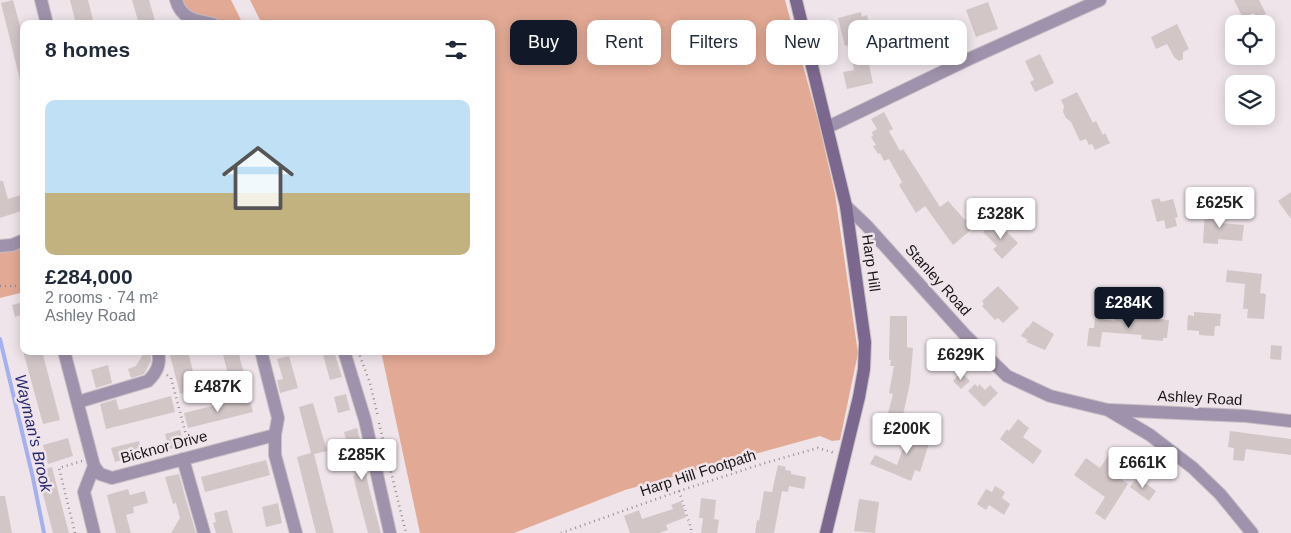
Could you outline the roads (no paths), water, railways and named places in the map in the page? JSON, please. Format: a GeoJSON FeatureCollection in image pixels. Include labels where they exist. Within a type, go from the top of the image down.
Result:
{"type":"FeatureCollection","features":[{"type":"Feature","properties":{"kind":"street"},"geometry":{"type":"LineString","coordinates":[[41,0],[46,20]]}},
{"type":"Feature","properties":{"kind":"street"},"geometry":{"type":"LineString","coordinates":[[176,0],[181,11],[192,20]]}},
{"type":"Feature","properties":{"kind":"street","name":"Harp Hill"},"geometry":{"type":"LineString","coordinates":[[796,0],[846,206],[864,330],[865,354],[859,397],[826,533]]}},
{"type":"Feature","properties":{"kind":"street"},"geometry":{"type":"LineString","coordinates":[[828,127],[969,59],[1100,0]]}},
{"type":"Feature","properties":{"kind":"street","name":"Stanley Road"},"geometry":{"type":"LineString","coordinates":[[846,206],[866,225],[972,342],[1007,376],[1050,396],[1108,410],[1145,432],[1193,468],[1220,494],[1252,533]]}},
{"type":"Feature","properties":{"kind":"street"},"geometry":{"type":"LineString","coordinates":[[0,246],[12,246],[20,242]]}},
{"type":"Feature","properties":{"kind":"street"},"geometry":{"type":"LineString","coordinates":[[65,355],[93,462],[84,492],[94,533]]}},
{"type":"Feature","properties":{"kind":"street"},"geometry":{"type":"LineString","coordinates":[[78,402],[143,384],[153,377],[159,366],[158,355]]}},
{"type":"Feature","properties":{"kind":"street"},"geometry":{"type":"LineString","coordinates":[[262,355],[278,418],[275,435],[275,455],[296,533]]}},
{"type":"Feature","properties":{"kind":"street"},"geometry":{"type":"LineString","coordinates":[[345,355],[364,420],[390,533]]}},
{"type":"Feature","properties":{"kind":"street","name":"Ashley Road"},"geometry":{"type":"LineString","coordinates":[[1108,410],[1151,411],[1291,421]]}},
{"type":"Feature","properties":{"kind":"street"},"geometry":{"type":"LineString","coordinates":[[1145,432],[1151,411]]}},
{"type":"Feature","properties":{"kind":"street","name":"Bicknor Drive"},"geometry":{"type":"LineString","coordinates":[[93,462],[100,474],[112,478],[275,435]]}},
{"type":"Feature","properties":{"kind":"street"},"geometry":{"type":"LineString","coordinates":[[188,458],[204,533]]}},
{"type":"Feature","properties":{"kind":"waterway","name":"Wayman's Brook"},"geometry":{"type":"LineString","coordinates":[[0,339],[44,533]]}}]}
